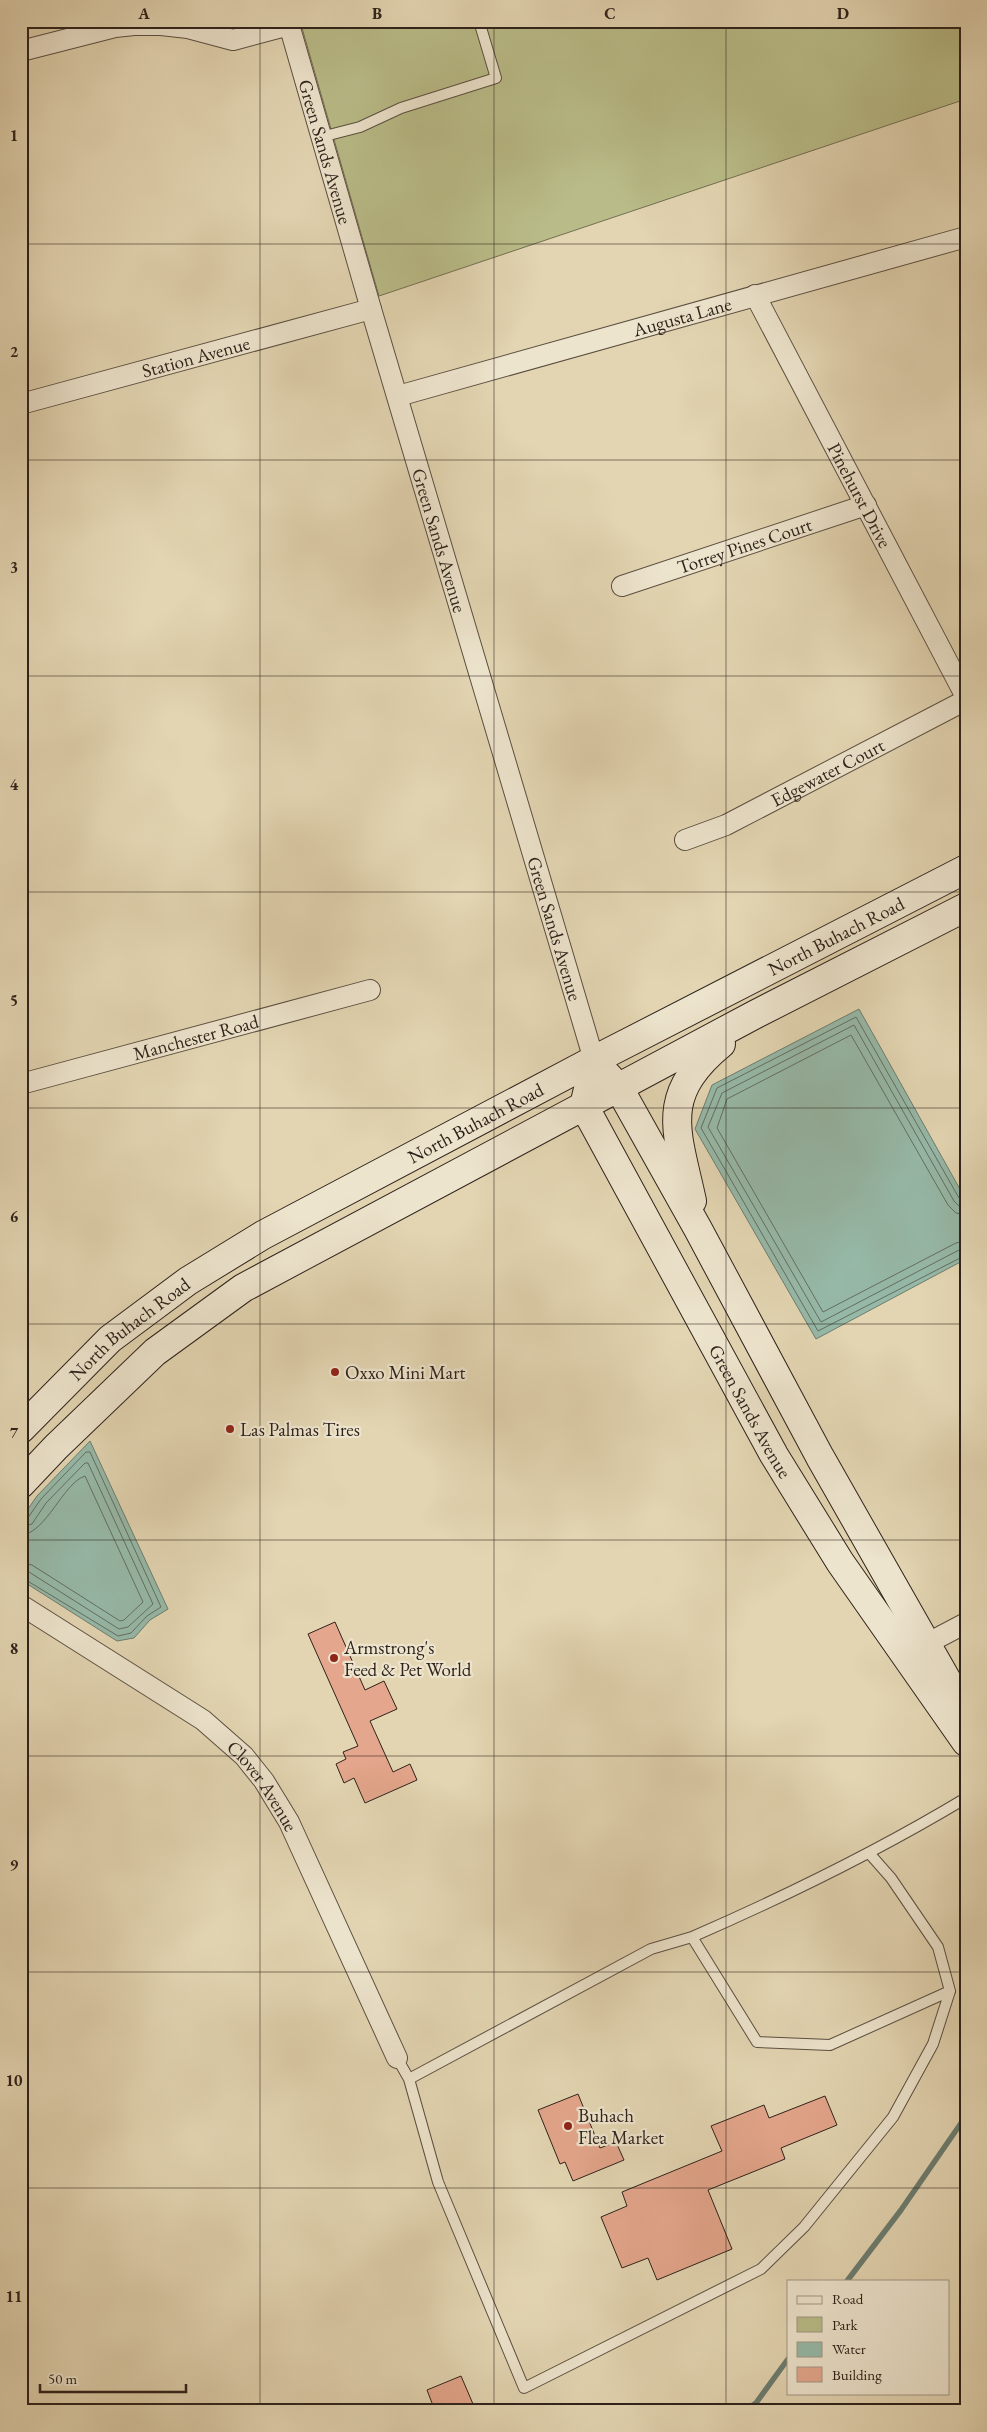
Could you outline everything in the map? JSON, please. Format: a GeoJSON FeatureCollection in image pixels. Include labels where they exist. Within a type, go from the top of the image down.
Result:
{"type":"FeatureCollection","features":[{"type":"Feature","properties":{"kind":"main road","name":"North Buhach Road"},"geometry":{"type":"LineString","coordinates":[[21,1428],[110,1339],[188,1281],[263,1235],[594,1060],[966,869]]}},
{"type":"Feature","properties":{"kind":"main road","name":"North Buhach Road"},"geometry":{"type":"LineString","coordinates":[[21,1484],[56,1447],[155,1352],[243,1288],[756,1014],[966,907]]}},
{"type":"Feature","properties":{"kind":"main road"},"geometry":{"type":"LineString","coordinates":[[698,1230],[677,1133],[677,1105],[685,1082],[693,1070],[756,1014]]}},
{"type":"Feature","properties":{"kind":"main road","name":"Green Sands Avenue"},"geometry":{"type":"LineString","coordinates":[[594,1060],[619,1088],[816,1449],[966,1714]]}},
{"type":"Feature","properties":{"kind":"main road","name":"Green Sands Avenue"},"geometry":{"type":"LineString","coordinates":[[594,1060],[584,1106],[774,1455],[840,1562],[966,1742]]}},
{"type":"Feature","properties":{"kind":"main road"},"geometry":{"type":"LineString","coordinates":[[243,1288],[245,1270],[252,1263],[295,1236],[310,1210]]}},
{"type":"Feature","properties":{"kind":"street"},"geometry":{"type":"LineString","coordinates":[[21,51],[134,23],[188,28],[234,40],[289,23]]}},
{"type":"Feature","properties":{"kind":"street","name":"Green Sands Avenue"},"geometry":{"type":"LineString","coordinates":[[289,23],[371,309],[594,1060]]}},
{"type":"Feature","properties":{"kind":"street","name":"Augusta Lane"},"geometry":{"type":"LineString","coordinates":[[398,396],[966,237]]}},
{"type":"Feature","properties":{"kind":"street","name":"Pinehurst Drive"},"geometry":{"type":"LineString","coordinates":[[755,295],[966,699]]}},
{"type":"Feature","properties":{"kind":"street","name":"Station Avenue"},"geometry":{"type":"LineString","coordinates":[[21,404],[371,309]]}},
{"type":"Feature","properties":{"kind":"street","name":"Torrey Pines Court"},"geometry":{"type":"LineString","coordinates":[[622,586],[866,505]]}},
{"type":"Feature","properties":{"kind":"street","name":"Edgewater Court"},"geometry":{"type":"LineString","coordinates":[[685,840],[726,824],[966,699]]}},
{"type":"Feature","properties":{"kind":"street","name":"Manchester Road"},"geometry":{"type":"LineString","coordinates":[[21,1084],[370,990]]}},
{"type":"Feature","properties":{"kind":"street","name":"Clover Avenue"},"geometry":{"type":"LineString","coordinates":[[21,1605],[203,1720],[244,1756],[264,1781],[289,1822],[397,2058]]}},
{"type":"Feature","properties":{"kind":"street"},"geometry":{"type":"LineString","coordinates":[[926,1644],[966,1623]]}},
{"type":"Feature","properties":{"kind":"lane"},"geometry":{"type":"LineString","coordinates":[[322,136],[360,127],[401,108],[496,78],[480,21]]}},
{"type":"Feature","properties":{"kind":"lane"},"geometry":{"type":"LineString","coordinates":[[409,2079],[652,1949],[692,1938],[777,1900],[903,1836],[966,1798]]}},
{"type":"Feature","properties":{"kind":"lane"},"geometry":{"type":"LineString","coordinates":[[397,2058],[409,2079],[438,2182],[524,2388],[761,2269],[804,2227],[893,2117],[933,2044],[950,1991],[938,1947],[891,1878],[869,1853]]}},
{"type":"Feature","properties":{"kind":"lane"},"geometry":{"type":"LineString","coordinates":[[692,1938],[757,2042],[830,2045],[950,1991]]}},
{"type":"Feature","properties":{"kind":"green space"},"geometry":{"type":"Polygon","coordinates":[[[300,21],[966,21],[966,99],[379,296],[300,21]]]}},
{"type":"Feature","properties":{"kind":"water"},"geometry":{"type":"Polygon","coordinates":[[[859,1009],[966,1200],[966,1259],[816,1339],[695,1129],[712,1085],[859,1009]]]}},
{"type":"Feature","properties":{"kind":"water"},"geometry":{"type":"Polygon","coordinates":[[[90,1441],[168,1609],[150,1620],[134,1638],[117,1641],[21,1580],[21,1519],[37,1496],[90,1441]]]}},
{"type":"Feature","properties":{"kind":"building"},"geometry":{"type":"Polygon","coordinates":[[[335,1622],[365,1690],[384,1681],[397,1709],[370,1721],[393,1772],[410,1764],[417,1780],[365,1803],[354,1778],[344,1783],[336,1764],[346,1759],[343,1752],[358,1746],[308,1634],[335,1622]]]}},
{"type":"Feature","properties":{"kind":"building","name":"Buhach Flea Market"},"geometry":{"type":"Polygon","coordinates":[[[578,2094],[600,2148],[616,2142],[624,2160],[573,2181],[565,2162],[560,2164],[538,2110],[578,2094]]]}},
{"type":"Feature","properties":{"kind":"building"},"geometry":{"type":"Polygon","coordinates":[[[825,2096],[837,2125],[781,2148],[785,2159],[708,2190],[732,2249],[657,2280],[648,2258],[622,2268],[601,2217],[627,2206],[622,2192],[722,2151],[711,2126],[764,2105],[769,2118],[825,2096]]]}},
{"type":"Feature","properties":{"kind":"building"},"geometry":{"type":"Polygon","coordinates":[[[461,2376],[476,2411],[435,2411],[427,2390],[461,2376]]]}},
{"type":"Feature","properties":{"kind":"waterway"},"geometry":{"type":"LineString","coordinates":[[848,2280],[901,2210],[966,2116]]}},
{"type":"Feature","properties":{"kind":"waterway"},"geometry":{"type":"LineString","coordinates":[[744,2411],[756,2403],[787,2360]]}},
{"type":"Feature","properties":{"kind":"place","name":"Oxxo Mini Mart"},"geometry":{"type":"Point","coordinates":[335,1372]}},
{"type":"Feature","properties":{"kind":"place","name":"Las Palmas Tires"},"geometry":{"type":"Point","coordinates":[230,1429]}},
{"type":"Feature","properties":{"kind":"place","name":"Armstrong's Feed & Pet World"},"geometry":{"type":"Point","coordinates":[334,1658]}},
{"type":"Feature","properties":{"kind":"place","name":"Buhach Flea Market"},"geometry":{"type":"Point","coordinates":[568,2126]}}]}
